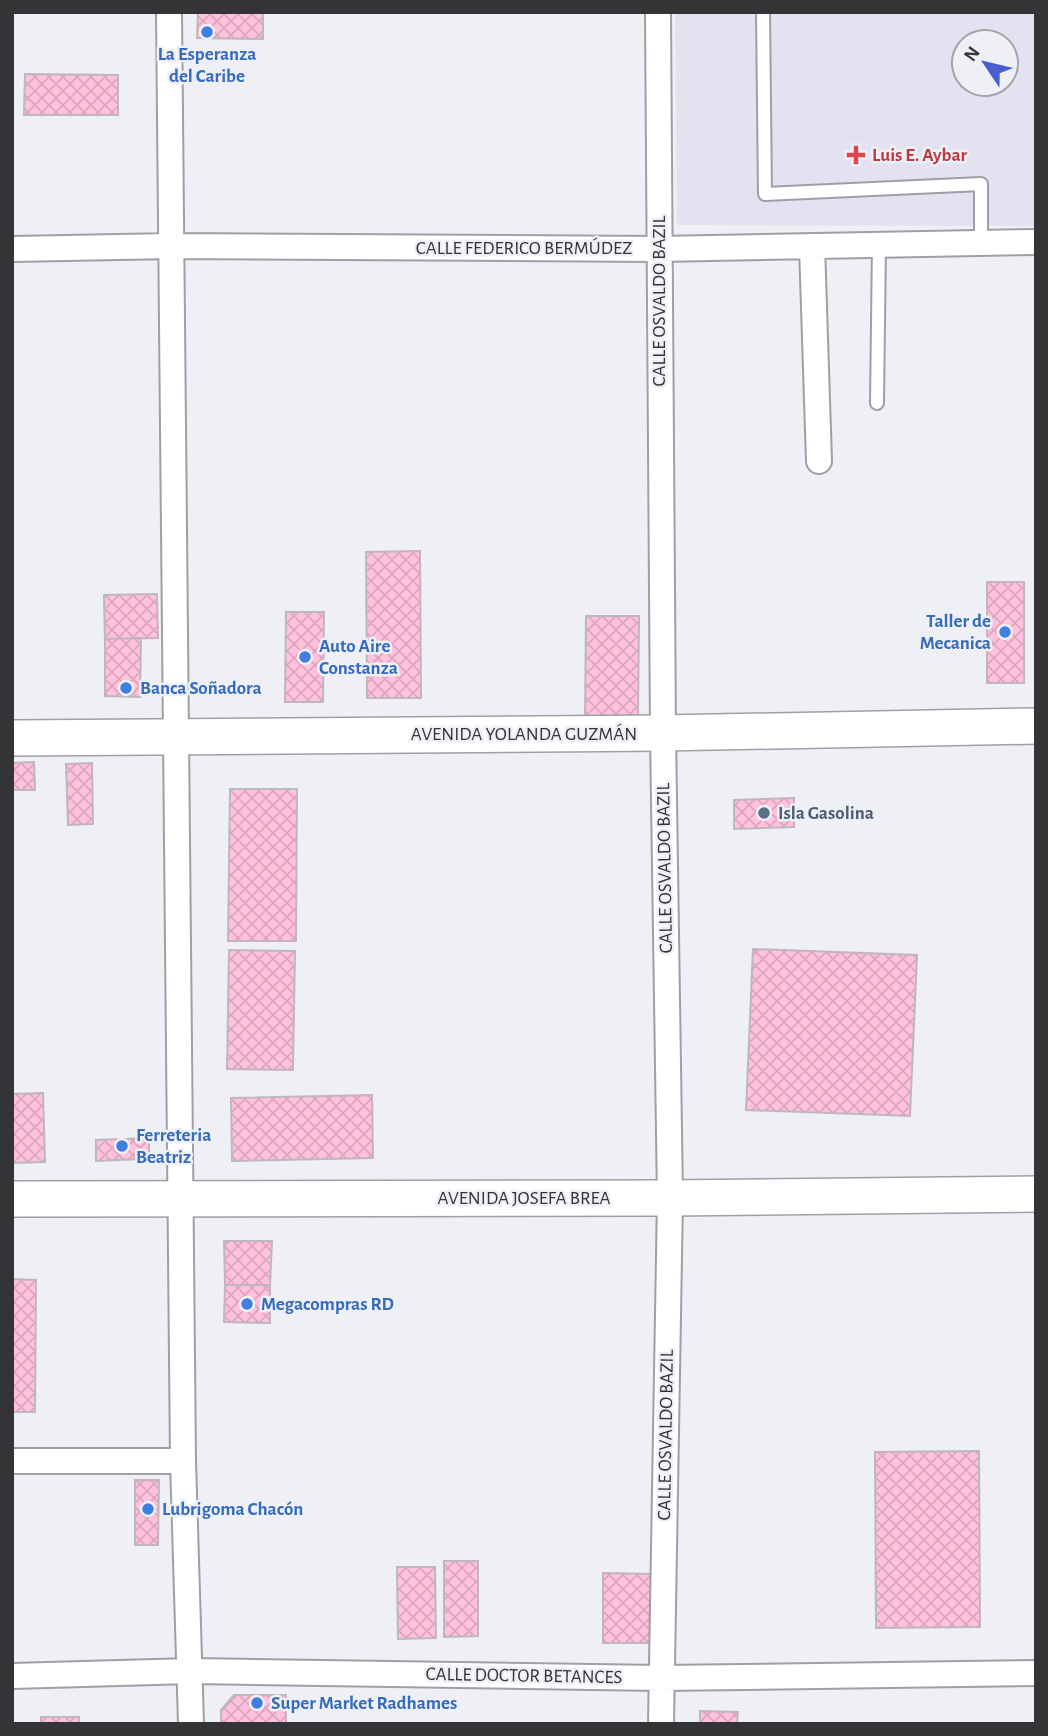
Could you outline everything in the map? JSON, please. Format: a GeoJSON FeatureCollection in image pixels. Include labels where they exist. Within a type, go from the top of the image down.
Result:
{"type":"FeatureCollection","features":[{"type":"Feature","properties":{"kind":"main road","name":"AVENIDA YOLANDA GUZMÁN"},"geometry":{"type":"LineString","coordinates":[[12,738],[663,733],[1036,726]]}},
{"type":"Feature","properties":{"kind":"main road","name":"AVENIDA JOSEFA BREA"},"geometry":{"type":"LineString","coordinates":[[12,1199],[670,1198],[1036,1194]]}},
{"type":"Feature","properties":{"kind":"street"},"geometry":{"type":"LineString","coordinates":[[169,12],[183,1461],[191,1724]]}},
{"type":"Feature","properties":{"kind":"street","name":"CALLE OSVALDO BAZIL"},"geometry":{"type":"LineString","coordinates":[[658,12],[663,733],[670,1198],[661,1724]]}},
{"type":"Feature","properties":{"kind":"street","name":"CALLE FEDERICO BERMÚDEZ"},"geometry":{"type":"LineString","coordinates":[[12,249],[172,246],[659,249],[1036,242]]}},
{"type":"Feature","properties":{"kind":"street"},"geometry":{"type":"LineString","coordinates":[[812,246],[819,460]]}},
{"type":"Feature","properties":{"kind":"street"},"geometry":{"type":"LineString","coordinates":[[12,1461],[183,1461]]}},
{"type":"Feature","properties":{"kind":"street","name":"CALLE DOCTOR BETANCES"},"geometry":{"type":"LineString","coordinates":[[12,1676],[191,1671],[661,1678],[1036,1673]]}},
{"type":"Feature","properties":{"kind":"lane"},"geometry":{"type":"LineString","coordinates":[[763,12],[765,194],[981,184],[981,243]]}},
{"type":"Feature","properties":{"kind":"lane"},"geometry":{"type":"LineString","coordinates":[[877,403],[878,244]]}},
{"type":"Feature","properties":{"kind":"shaded area","name":"Luis E. Aybar"},"geometry":{"type":"Polygon","coordinates":[[[675,12],[1036,12],[1036,226],[677,225],[675,12]]]}},
{"type":"Feature","properties":{"kind":"building"},"geometry":{"type":"Polygon","coordinates":[[[198,12],[263,12],[263,39],[197,38],[198,12]]]}},
{"type":"Feature","properties":{"kind":"building"},"geometry":{"type":"Polygon","coordinates":[[[25,74],[118,75],[118,115],[24,115],[25,74]]]}},
{"type":"Feature","properties":{"kind":"building"},"geometry":{"type":"Polygon","coordinates":[[[420,551],[421,698],[367,698],[366,552],[420,551]]]}},
{"type":"Feature","properties":{"kind":"building","name":"Taller de Mecanica"},"geometry":{"type":"Polygon","coordinates":[[[987,582],[1024,582],[1024,683],[987,683],[987,582]]]}},
{"type":"Feature","properties":{"kind":"building"},"geometry":{"type":"Polygon","coordinates":[[[157,594],[158,638],[105,639],[104,595],[157,594]]]}},
{"type":"Feature","properties":{"kind":"building","name":"Auto Aire Constanza"},"geometry":{"type":"Polygon","coordinates":[[[286,612],[324,612],[323,702],[285,702],[286,612]]]}},
{"type":"Feature","properties":{"kind":"building"},"geometry":{"type":"Polygon","coordinates":[[[586,616],[639,616],[638,716],[585,716],[586,616]]]}},
{"type":"Feature","properties":{"kind":"building"},"geometry":{"type":"Polygon","coordinates":[[[141,638],[140,697],[105,696],[105,639],[141,638]]]}},
{"type":"Feature","properties":{"kind":"building"},"geometry":{"type":"Polygon","coordinates":[[[34,762],[35,790],[12,790],[12,763],[34,762]]]}},
{"type":"Feature","properties":{"kind":"building"},"geometry":{"type":"Polygon","coordinates":[[[92,763],[93,824],[68,825],[66,764],[92,763]]]}},
{"type":"Feature","properties":{"kind":"building"},"geometry":{"type":"Polygon","coordinates":[[[230,789],[297,789],[296,941],[228,941],[230,789]]]}},
{"type":"Feature","properties":{"kind":"building","name":"Isla Gasolina"},"geometry":{"type":"Polygon","coordinates":[[[794,798],[794,827],[734,829],[734,800],[794,798]]]}},
{"type":"Feature","properties":{"kind":"building"},"geometry":{"type":"Polygon","coordinates":[[[753,949],[917,955],[910,1116],[746,1110],[753,949]]]}},
{"type":"Feature","properties":{"kind":"building"},"geometry":{"type":"Polygon","coordinates":[[[229,950],[295,951],[293,1070],[227,1069],[229,950]]]}},
{"type":"Feature","properties":{"kind":"building"},"geometry":{"type":"Polygon","coordinates":[[[43,1093],[45,1162],[12,1163],[12,1094],[43,1093]]]}},
{"type":"Feature","properties":{"kind":"building"},"geometry":{"type":"Polygon","coordinates":[[[372,1095],[373,1158],[232,1161],[231,1098],[372,1095]]]}},
{"type":"Feature","properties":{"kind":"building","name":"Ferreteria Beatriz"},"geometry":{"type":"Polygon","coordinates":[[[149,1138],[149,1152],[142,1159],[96,1161],[96,1140],[149,1138]]]}},
{"type":"Feature","properties":{"kind":"building"},"geometry":{"type":"Polygon","coordinates":[[[224,1241],[272,1241],[270,1285],[225,1285],[224,1241]]]}},
{"type":"Feature","properties":{"kind":"building"},"geometry":{"type":"Polygon","coordinates":[[[12,1279],[36,1280],[35,1412],[12,1412],[12,1279]]]}},
{"type":"Feature","properties":{"kind":"building","name":"Megacompras RD"},"geometry":{"type":"Polygon","coordinates":[[[225,1285],[270,1285],[270,1323],[224,1322],[225,1285]]]}},
{"type":"Feature","properties":{"kind":"building"},"geometry":{"type":"Polygon","coordinates":[[[979,1451],[980,1627],[876,1628],[875,1452],[979,1451]]]}},
{"type":"Feature","properties":{"kind":"building"},"geometry":{"type":"Polygon","coordinates":[[[135,1480],[159,1480],[158,1545],[135,1545],[135,1480]]]}},
{"type":"Feature","properties":{"kind":"building"},"geometry":{"type":"Polygon","coordinates":[[[444,1561],[478,1561],[478,1636],[444,1637],[444,1561]]]}},
{"type":"Feature","properties":{"kind":"building"},"geometry":{"type":"Polygon","coordinates":[[[397,1567],[435,1567],[436,1638],[398,1639],[397,1567]]]}},
{"type":"Feature","properties":{"kind":"building"},"geometry":{"type":"Polygon","coordinates":[[[603,1573],[653,1574],[653,1643],[603,1643],[603,1573]]]}},
{"type":"Feature","properties":{"kind":"building","name":"Super Market Radhames"},"geometry":{"type":"Polygon","coordinates":[[[234,1695],[286,1695],[286,1724],[221,1724],[221,1710],[234,1695]]]}},
{"type":"Feature","properties":{"kind":"building"},"geometry":{"type":"Polygon","coordinates":[[[700,1711],[738,1712],[737,1724],[700,1724],[700,1711]]]}},
{"type":"Feature","properties":{"kind":"building"},"geometry":{"type":"Polygon","coordinates":[[[41,1717],[79,1717],[79,1724],[41,1724],[41,1717]]]}},
{"type":"Feature","properties":{"kind":"place","name":"La Esperanza del Caribe"},"geometry":{"type":"Point","coordinates":[207,32]}},
{"type":"Feature","properties":{"kind":"place","name":"Luis E. Aybar"},"geometry":{"type":"Point","coordinates":[856,155]}},
{"type":"Feature","properties":{"kind":"place","name":"Taller de Mecanica"},"geometry":{"type":"Point","coordinates":[1005,632]}},
{"type":"Feature","properties":{"kind":"place","name":"Auto Aire Constanza"},"geometry":{"type":"Point","coordinates":[305,657]}},
{"type":"Feature","properties":{"kind":"place","name":"Banca Soñadora"},"geometry":{"type":"Point","coordinates":[126,688]}},
{"type":"Feature","properties":{"kind":"place","name":"Isla Gasolina"},"geometry":{"type":"Point","coordinates":[764,813]}},
{"type":"Feature","properties":{"kind":"place","name":"Ferreteria Beatriz"},"geometry":{"type":"Point","coordinates":[122,1146]}},
{"type":"Feature","properties":{"kind":"place","name":"Megacompras RD"},"geometry":{"type":"Point","coordinates":[247,1304]}},
{"type":"Feature","properties":{"kind":"place","name":"Lubrigoma Chacón"},"geometry":{"type":"Point","coordinates":[148,1509]}},
{"type":"Feature","properties":{"kind":"place","name":"Super Market Radhames"},"geometry":{"type":"Point","coordinates":[257,1703]}}]}
